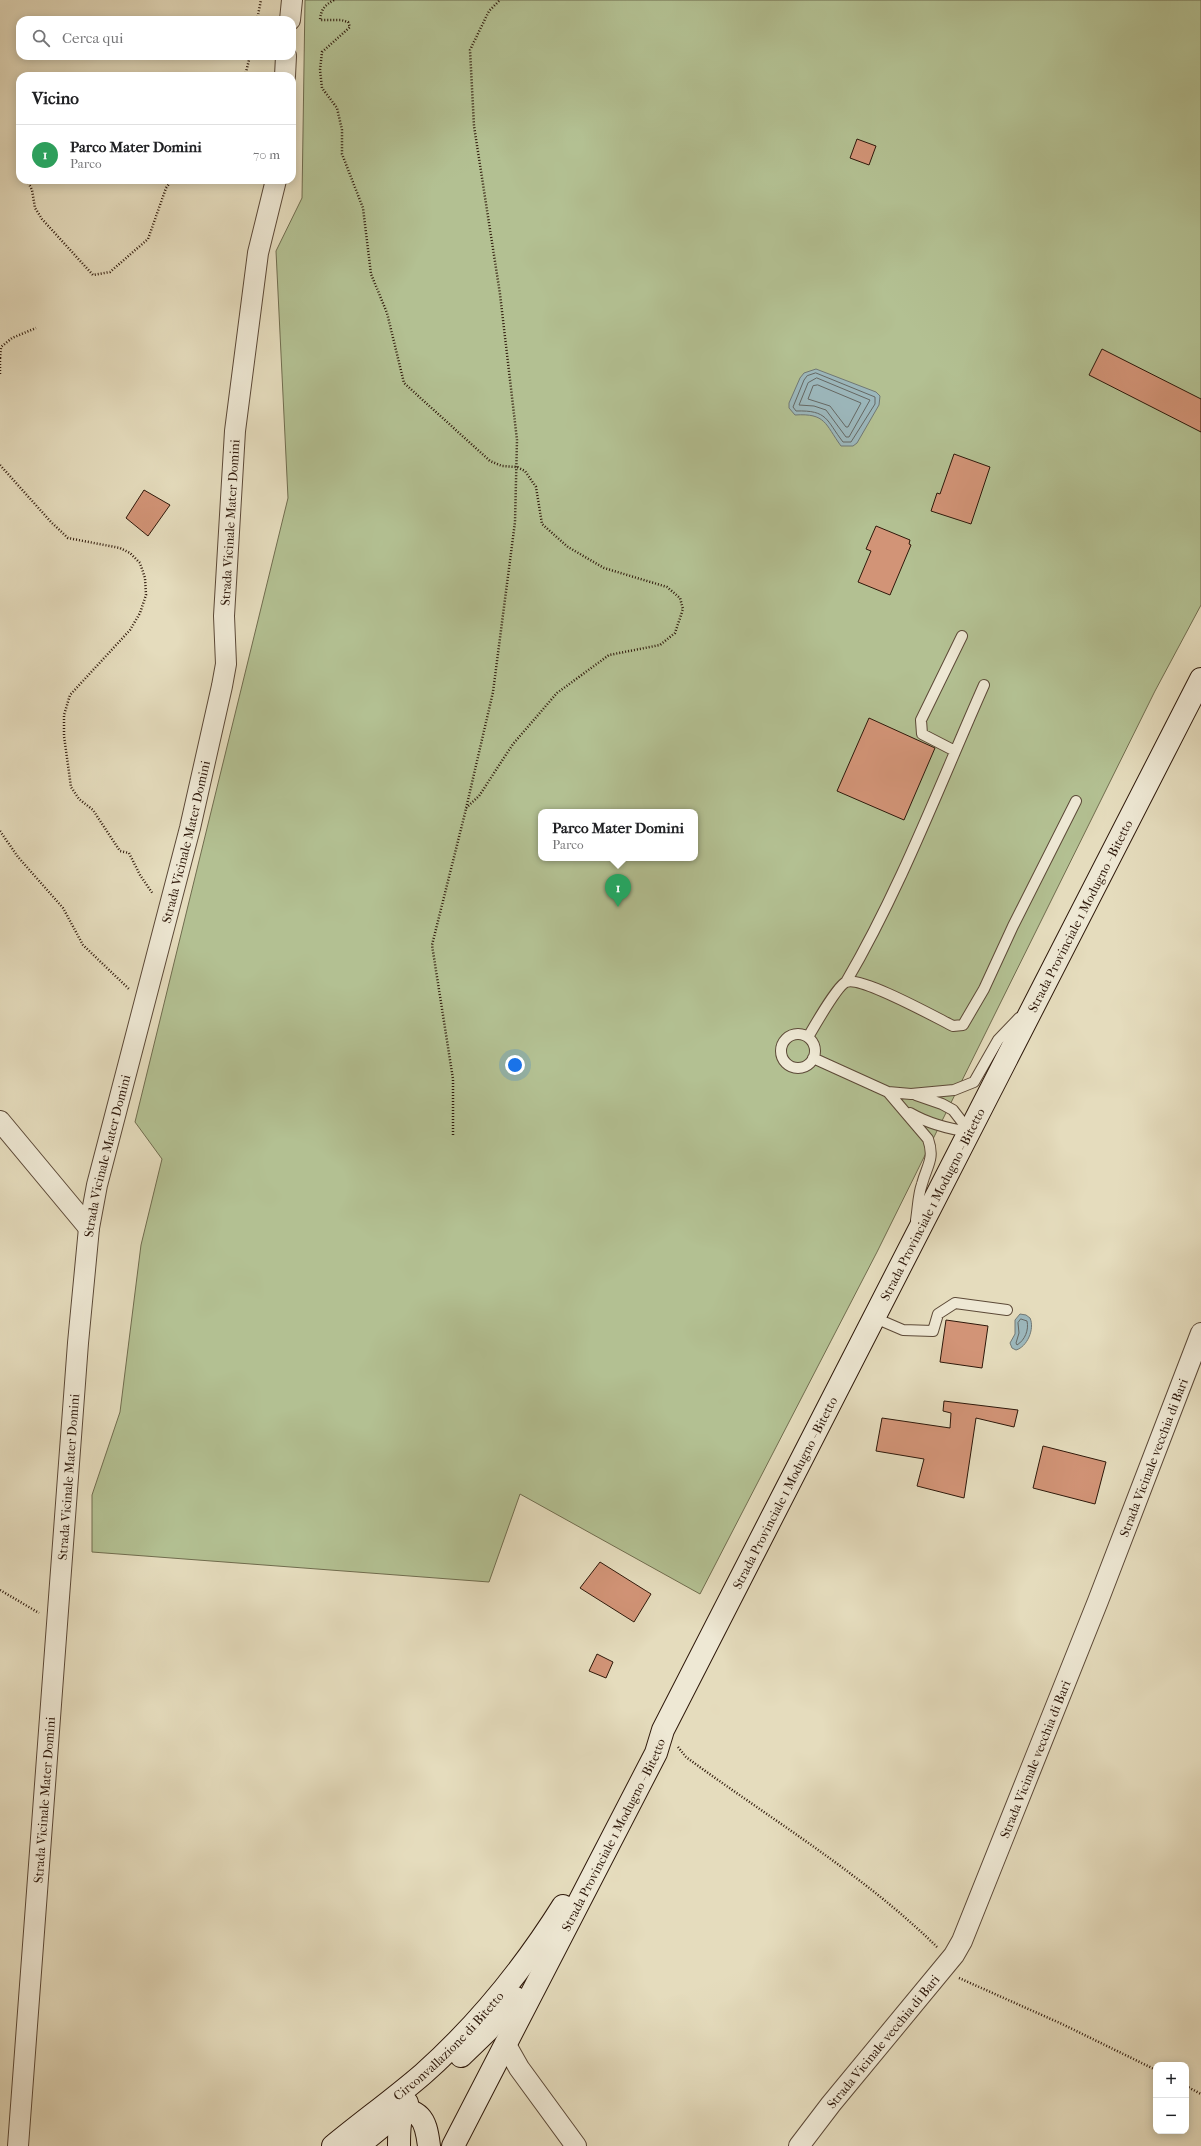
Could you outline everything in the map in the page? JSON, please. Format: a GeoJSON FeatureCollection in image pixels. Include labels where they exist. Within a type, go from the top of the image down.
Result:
{"type":"FeatureCollection","features":[{"type":"Feature","properties":{"kind":"main road","name":"Strada Provinciale 1 Modugno - Bitetto"},"geometry":{"type":"LineString","coordinates":[[554,1934],[656,1753],[663,1730],[1201,679]]}},
{"type":"Feature","properties":{"kind":"main road"},"geometry":{"type":"LineString","coordinates":[[453,2146],[506,2045],[554,1934]]}},
{"type":"Feature","properties":{"kind":"main road","name":"Circonvallazione di Bitetto"},"geometry":{"type":"LineString","coordinates":[[358,2146],[423,2074],[496,1999],[524,1965],[554,1934]]}},
{"type":"Feature","properties":{"kind":"main road","name":"Circonvallazione di Bitetto"},"geometry":{"type":"LineString","coordinates":[[333,2146],[395,2106],[488,2030],[539,1970],[554,1934]]}},
{"type":"Feature","properties":{"kind":"main road"},"geometry":{"type":"LineString","coordinates":[[399,2146],[399,2130],[395,2106],[416,2112],[426,2124],[429,2146]]}},
{"type":"Feature","properties":{"kind":"street"},"geometry":{"type":"LineString","coordinates":[[290,16],[292,0]]}},
{"type":"Feature","properties":{"kind":"street"},"geometry":{"type":"LineString","coordinates":[[285,72],[286,60]]}},
{"type":"Feature","properties":{"kind":"street","name":"Strada Vicinale Mater Domini"},"geometry":{"type":"LineString","coordinates":[[18,2146],[78,1343],[89,1228],[97,1185],[190,828],[226,664],[224,616],[235,431],[258,254],[275,184]]}},
{"type":"Feature","properties":{"kind":"street"},"geometry":{"type":"LineString","coordinates":[[0,1121],[89,1228]]}},
{"type":"Feature","properties":{"kind":"street","name":"Strada Vicinale vecchia di Bari"},"geometry":{"type":"LineString","coordinates":[[799,2146],[831,2104],[946,1964],[962,1941],[1098,1601],[1201,1333]]}},
{"type":"Feature","properties":{"kind":"street"},"geometry":{"type":"LineString","coordinates":[[506,2045],[519,2068],[576,2146]]}},
{"type":"Feature","properties":{"kind":"lane"},"geometry":{"type":"LineString","coordinates":[[955,751],[922,734],[921,720],[962,636]]}},
{"type":"Feature","properties":{"kind":"lane"},"geometry":{"type":"LineString","coordinates":[[808,1037],[835,994],[846,982],[862,955],[908,857],[984,685]]}},
{"type":"Feature","properties":{"kind":"lane"},"geometry":{"type":"LineString","coordinates":[[846,982],[854,980],[877,988],[953,1026],[963,1025],[984,988],[1013,926],[1076,801]]}},
{"type":"Feature","properties":{"kind":"lane"},"geometry":{"type":"LineString","coordinates":[[813,1058],[888,1092],[911,1094],[954,1090],[974,1082],[998,1040],[1035,1002]]}},
{"type":"Feature","properties":{"kind":"lane"},"geometry":{"type":"LineString","coordinates":[[798,1034],[808,1037],[814,1047],[813,1058],[806,1066],[795,1068],[785,1062],[781,1052],[781,1047],[787,1038],[798,1034]]}},
{"type":"Feature","properties":{"kind":"lane"},"geometry":{"type":"LineString","coordinates":[[888,1092],[905,1110],[928,1139],[932,1157],[922,1184],[913,1243]]}},
{"type":"Feature","properties":{"kind":"lane"},"geometry":{"type":"LineString","coordinates":[[911,1094],[942,1104],[953,1110],[970,1132]]}},
{"type":"Feature","properties":{"kind":"lane"},"geometry":{"type":"LineString","coordinates":[[905,1110],[922,1120],[951,1129],[970,1132]]}},
{"type":"Feature","properties":{"kind":"lane"},"geometry":{"type":"LineString","coordinates":[[875,1318],[903,1330],[933,1331],[938,1314],[955,1303],[1007,1310]]}},
{"type":"Feature","properties":{"kind":"path"},"geometry":{"type":"LineString","coordinates":[[258,16],[261,0]]}},
{"type":"Feature","properties":{"kind":"path"},"geometry":{"type":"LineString","coordinates":[[334,0],[327,4],[321,12],[320,20],[341,20],[348,22],[350,27],[322,52],[320,70],[322,88],[337,108],[342,130],[342,154],[363,208],[371,274],[387,313],[404,383],[490,461],[502,466],[517,467],[525,471],[536,486],[542,524],[568,547],[604,568],[667,587],[680,598],[683,609],[676,634],[660,645],[609,655],[557,693],[513,744],[479,796],[466,808]]}},
{"type":"Feature","properties":{"kind":"path"},"geometry":{"type":"LineString","coordinates":[[453,1135],[453,1079],[432,945],[493,692],[515,522],[517,440],[500,294],[474,126],[470,50],[489,11],[500,0]]}},
{"type":"Feature","properties":{"kind":"path"},"geometry":{"type":"LineString","coordinates":[[246,72],[249,60]]}},
{"type":"Feature","properties":{"kind":"path"},"geometry":{"type":"LineString","coordinates":[[29,184],[32,190],[35,208],[42,219],[93,275],[110,272],[148,239],[166,188],[169,184]]}},
{"type":"Feature","properties":{"kind":"path"},"geometry":{"type":"LineString","coordinates":[[0,376],[1,347],[12,338],[36,328]]}},
{"type":"Feature","properties":{"kind":"path"},"geometry":{"type":"LineString","coordinates":[[0,465],[68,538],[120,548],[130,553],[140,562],[145,578],[146,595],[140,613],[130,630],[70,695],[64,715],[64,736],[71,787],[79,798],[93,810],[120,851],[129,853],[153,894],[169,910]]}},
{"type":"Feature","properties":{"kind":"path"},"geometry":{"type":"LineString","coordinates":[[0,831],[18,857],[63,908],[83,946],[144,1002]]}},
{"type":"Feature","properties":{"kind":"path"},"geometry":{"type":"LineString","coordinates":[[0,1590],[42,1615],[58,1619]]}},
{"type":"Feature","properties":{"kind":"path"},"geometry":{"type":"LineString","coordinates":[[663,1730],[686,1756],[844,1870],[902,1915],[942,1952],[946,1964],[955,1975],[968,1983],[1062,2024],[1153,2069]]}},
{"type":"Feature","properties":{"kind":"path"},"geometry":{"type":"LineString","coordinates":[[1189,2088],[1201,2094]]}},
{"type":"Feature","properties":{"kind":"green space"},"geometry":{"type":"Polygon","coordinates":[[[305,0],[1201,0],[1201,605],[1155,691],[877,1252],[700,1594],[520,1494],[489,1582],[92,1552],[92,1495],[120,1412],[141,1245],[162,1159],[135,1122],[288,498],[276,251],[302,198],[305,0]]]}},
{"type":"Feature","properties":{"kind":"water"},"geometry":{"type":"Polygon","coordinates":[[[816,369],[876,392],[880,396],[879,405],[857,443],[853,446],[841,446],[828,426],[819,418],[805,415],[795,415],[789,408],[789,403],[800,378],[804,373],[816,369]]]}},
{"type":"Feature","properties":{"kind":"water"},"geometry":{"type":"Polygon","coordinates":[[[1020,1314],[1026,1315],[1030,1318],[1031,1332],[1024,1345],[1016,1350],[1012,1348],[1010,1343],[1015,1334],[1015,1320],[1020,1314]]]}},
{"type":"Feature","properties":{"kind":"building"},"geometry":{"type":"Polygon","coordinates":[[[857,139],[876,146],[869,165],[850,158],[857,139]]]}},
{"type":"Feature","properties":{"kind":"building"},"geometry":{"type":"Polygon","coordinates":[[[1102,349],[1201,399],[1201,432],[1089,375],[1102,349]]]}},
{"type":"Feature","properties":{"kind":"building"},"geometry":{"type":"Polygon","coordinates":[[[954,454],[990,467],[971,524],[931,511],[937,493],[940,494],[954,454]]]}},
{"type":"Feature","properties":{"kind":"building"},"geometry":{"type":"Polygon","coordinates":[[[144,490],[170,505],[148,536],[126,518],[144,490]]]}},
{"type":"Feature","properties":{"kind":"building"},"geometry":{"type":"Polygon","coordinates":[[[876,526],[910,540],[909,544],[911,545],[890,595],[858,582],[871,551],[866,549],[876,526]]]}},
{"type":"Feature","properties":{"kind":"building"},"geometry":{"type":"Polygon","coordinates":[[[869,718],[935,748],[904,820],[837,791],[869,718]]]}},
{"type":"Feature","properties":{"kind":"building"},"geometry":{"type":"Polygon","coordinates":[[[946,1320],[988,1326],[982,1368],[940,1362],[946,1320]]]}},
{"type":"Feature","properties":{"kind":"building"},"geometry":{"type":"Polygon","coordinates":[[[944,1401],[1018,1410],[1014,1427],[976,1418],[964,1498],[917,1486],[924,1459],[876,1451],[882,1418],[950,1428],[951,1413],[943,1411],[944,1401]]]}},
{"type":"Feature","properties":{"kind":"building"},"geometry":{"type":"Polygon","coordinates":[[[1043,1446],[1106,1462],[1095,1504],[1033,1488],[1043,1446]]]}},
{"type":"Feature","properties":{"kind":"building"},"geometry":{"type":"Polygon","coordinates":[[[600,1562],[651,1594],[634,1622],[580,1588],[600,1562]]]}},
{"type":"Feature","properties":{"kind":"building"},"geometry":{"type":"Polygon","coordinates":[[[597,1654],[613,1662],[606,1678],[589,1671],[597,1654]]]}},
{"type":"Feature","properties":{"kind":"place","name":"Parco Mater Domini"},"geometry":{"type":"Point","coordinates":[618,907]}}]}
